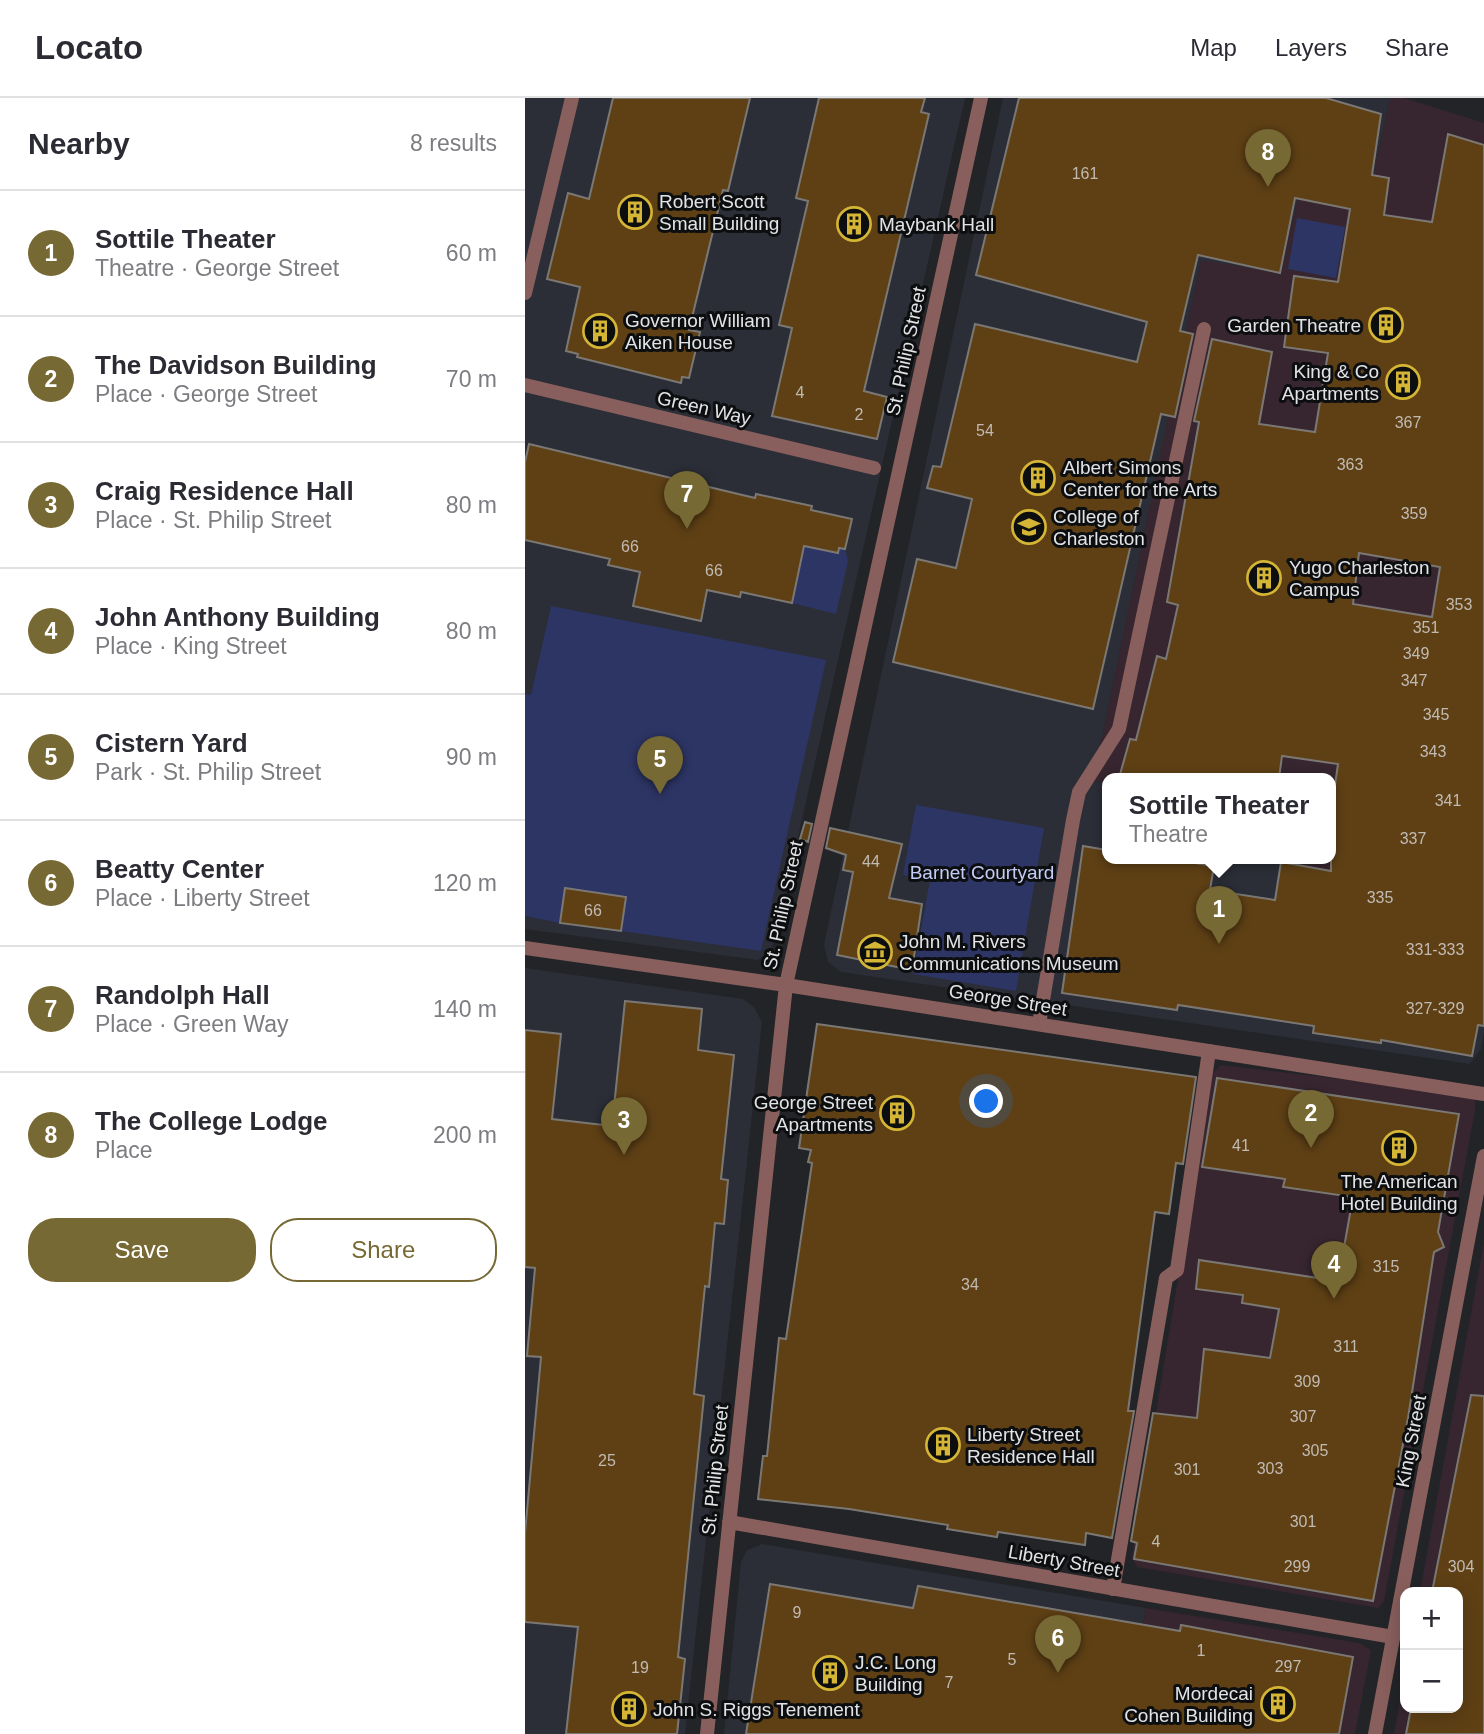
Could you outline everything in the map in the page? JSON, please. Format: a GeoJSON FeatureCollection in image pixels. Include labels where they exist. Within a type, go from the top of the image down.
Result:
{"type":"FeatureCollection","features":[{"type":"Feature","properties":{"kind":"street"},"geometry":{"type":"LineString","coordinates":[[525,293],[572,98]]}},
{"type":"Feature","properties":{"kind":"street","name":"St. Philip Street"},"geometry":{"type":"LineString","coordinates":[[707,1734],[786,985],[981,98]]}},
{"type":"Feature","properties":{"kind":"street"},"geometry":{"type":"LineString","coordinates":[[1039,1024],[1079,792],[1119,729],[1204,329]]}},
{"type":"Feature","properties":{"kind":"street","name":"Green Way"},"geometry":{"type":"LineString","coordinates":[[525,385],[874,468]]}},
{"type":"Feature","properties":{"kind":"street","name":"George Street"},"geometry":{"type":"LineString","coordinates":[[525,948],[786,985],[1484,1094]]}},
{"type":"Feature","properties":{"kind":"street"},"geometry":{"type":"LineString","coordinates":[[1113,1589],[1166,1278],[1177,1270],[1209,1051]]}},
{"type":"Feature","properties":{"kind":"street","name":"King Street"},"geometry":{"type":"LineString","coordinates":[[1375,1734],[1484,1156]]}},
{"type":"Feature","properties":{"kind":"street","name":"Liberty Street"},"geometry":{"type":"LineString","coordinates":[[729,1522],[1393,1637]]}},
{"type":"Feature","properties":{"kind":"shaded area"},"geometry":{"type":"Polygon","coordinates":[[[525,98],[965,98],[775,939],[770,951],[758,960],[525,929],[525,98]]]}},
{"type":"Feature","properties":{"kind":"shaded area","name":"College of Charleston"},"geometry":{"type":"Polygon","coordinates":[[[1003,98],[1390,98],[1365,213],[1298,197],[1281,273],[1201,260],[1093,781],[1102,783],[1102,864],[1281,864],[1275,893],[1484,939],[1484,1032],[1481,1049],[1470,1064],[841,972],[828,962],[824,945],[1003,98]]]}},
{"type":"Feature","properties":{"kind":"shaded area"},"geometry":{"type":"Polygon","coordinates":[[[1390,98],[1404,98],[1484,123],[1484,939],[1275,892],[1281,864],[1336,864],[1336,773],[1102,773],[1102,783],[1093,781],[1201,259],[1281,273],[1298,197],[1365,213],[1390,98]]]}},
{"type":"Feature","properties":{"kind":"shaded area"},"geometry":{"type":"Polygon","coordinates":[[[525,968],[743,999],[754,1007],[762,1022],[685,1734],[525,1734],[525,968]]]}},
{"type":"Feature","properties":{"kind":"shaded area"},"geometry":{"type":"Polygon","coordinates":[[[1221,1065],[1464,1094],[1475,1099],[1384,1601],[1378,1608],[1137,1567],[1132,1557],[1212,1074],[1221,1065]]]}},
{"type":"Feature","properties":{"kind":"shaded area"},"geometry":{"type":"Polygon","coordinates":[[[1484,1243],[1484,1734],[1394,1734],[1400,1700],[1400,1713],[1463,1713],[1463,1587],[1421,1587],[1484,1243]]]}},
{"type":"Feature","properties":{"kind":"shaded area"},"geometry":{"type":"Polygon","coordinates":[[[762,1544],[1146,1608],[1124,1734],[724,1734],[741,1562],[747,1550],[762,1544]]]}},
{"type":"Feature","properties":{"kind":"shaded area"},"geometry":{"type":"Polygon","coordinates":[[[1146,1608],[1359,1643],[1371,1650],[1355,1734],[1124,1734],[1146,1608]]]}},
{"type":"Feature","properties":{"kind":"green space"},"geometry":{"type":"Polygon","coordinates":[[[1297,218],[1345,227],[1336,278],[1288,269],[1297,218]]]}},
{"type":"Feature","properties":{"kind":"green space"},"geometry":{"type":"Polygon","coordinates":[[[804,546],[837,553],[839,548],[845,549],[848,561],[836,614],[792,603],[804,546]]]}},
{"type":"Feature","properties":{"kind":"green space"},"geometry":{"type":"Polygon","coordinates":[[[551,606],[826,660],[761,951],[621,931],[626,897],[566,888],[560,923],[525,916],[525,694],[531,695],[551,606]]]}},
{"type":"Feature","properties":{"kind":"green space","name":"Barnet Courtyard"},"geometry":{"type":"Polygon","coordinates":[[[916,805],[1044,828],[1016,991],[913,974],[930,880],[903,875],[916,805]]]}},
{"type":"Feature","properties":{"kind":"building","name":"Robert Scott Small Building"},"geometry":{"type":"Polygon","coordinates":[[[613,98],[750,98],[728,191],[723,190],[689,330],[700,332],[689,378],[682,377],[681,383],[577,357],[578,354],[566,351],[580,287],[547,279],[568,193],[589,199],[613,98]]]}},
{"type":"Feature","properties":{"kind":"building","name":"Maybank Hall"},"geometry":{"type":"Polygon","coordinates":[[[819,98],[925,98],[921,112],[929,114],[864,391],[887,397],[877,439],[772,416],[792,328],[779,325],[808,201],[796,198],[819,98]]]}},
{"type":"Feature","properties":{"kind":"building"},"geometry":{"type":"Polygon","coordinates":[[[1019,98],[1326,98],[1381,114],[1372,175],[1389,178],[1384,215],[1432,222],[1448,134],[1484,145],[1484,1026],[1478,1025],[1472,1056],[1381,1040],[1381,1043],[1313,1033],[1314,1026],[1178,1005],[1177,1010],[1062,993],[1083,846],[1102,849],[1102,864],[1214,866],[1210,890],[1275,900],[1281,864],[1331,871],[1331,864],[1336,864],[1338,764],[1282,756],[1280,773],[1120,773],[1130,739],[1136,740],[1157,656],[1166,659],[1178,605],[1167,602],[1199,422],[1194,421],[1212,339],[1272,352],[1259,424],[1315,432],[1328,353],[1284,347],[1294,276],[1338,282],[1350,209],[1295,198],[1280,273],[1198,255],[1180,331],[1193,334],[1175,417],[1161,414],[1093,709],[893,662],[917,559],[956,568],[972,499],[927,488],[933,466],[941,467],[975,324],[1137,362],[1147,322],[976,275],[1019,98]],[[1359,553],[1353,604],[1432,617],[1440,567],[1359,553]]]}},
{"type":"Feature","properties":{"kind":"building"},"geometry":{"type":"Polygon","coordinates":[[[529,444],[755,498],[756,494],[812,506],[811,510],[852,519],[845,549],[839,548],[838,553],[804,546],[792,603],[741,592],[740,597],[707,590],[701,621],[633,606],[640,572],[608,565],[610,559],[525,540],[525,462],[529,444]]]}},
{"type":"Feature","properties":{"kind":"building"},"geometry":{"type":"Polygon","coordinates":[[[805,822],[812,824],[808,842],[800,839],[805,822]]]}},
{"type":"Feature","properties":{"kind":"building"},"geometry":{"type":"Polygon","coordinates":[[[830,828],[902,844],[889,898],[922,904],[912,970],[837,955],[853,872],[843,870],[846,855],[826,848],[830,828]]]}},
{"type":"Feature","properties":{"kind":"building"},"geometry":{"type":"Polygon","coordinates":[[[565,888],[626,897],[621,931],[560,923],[565,888]]]}},
{"type":"Feature","properties":{"kind":"building"},"geometry":{"type":"Polygon","coordinates":[[[625,1001],[702,1009],[698,1050],[734,1055],[721,1179],[728,1180],[724,1224],[715,1223],[709,1287],[705,1286],[694,1394],[704,1396],[678,1657],[685,1659],[677,1734],[566,1734],[578,1627],[525,1622],[525,1533],[541,1357],[527,1356],[535,1268],[525,1267],[525,1030],[561,1034],[552,1119],[612,1126],[625,1001]]]}},
{"type":"Feature","properties":{"kind":"building"},"geometry":{"type":"Polygon","coordinates":[[[817,1024],[1196,1077],[1183,1164],[1176,1163],[1169,1214],[1155,1212],[1128,1411],[1134,1411],[1112,1538],[1086,1533],[1085,1545],[998,1532],[997,1537],[947,1529],[948,1525],[849,1509],[758,1499],[763,1456],[767,1456],[779,1338],[786,1339],[812,1163],[808,1162],[811,1150],[799,1148],[817,1024]]]}},
{"type":"Feature","properties":{"kind":"building"},"geometry":{"type":"Polygon","coordinates":[[[1217,1078],[1459,1114],[1438,1232],[1444,1247],[1434,1252],[1408,1418],[1373,1601],[1134,1559],[1137,1543],[1131,1541],[1153,1413],[1197,1418],[1204,1349],[1270,1358],[1279,1309],[1242,1303],[1243,1295],[1196,1289],[1199,1260],[1338,1281],[1353,1197],[1283,1187],[1285,1179],[1202,1167],[1217,1078]]]}},
{"type":"Feature","properties":{"kind":"building"},"geometry":{"type":"Polygon","coordinates":[[[1471,1395],[1484,1396],[1484,1734],[1406,1734],[1410,1713],[1463,1713],[1463,1587],[1433,1587],[1471,1395]]]}},
{"type":"Feature","properties":{"kind":"building"},"geometry":{"type":"Polygon","coordinates":[[[770,1584],[913,1608],[918,1586],[1180,1631],[1181,1625],[1353,1657],[1339,1734],[746,1734],[770,1584]]]}},
{"type":"Feature","properties":{"kind":"place","name":"The College Lodge"},"geometry":{"type":"Point","coordinates":[1268,187]}},
{"type":"Feature","properties":{"kind":"place","name":"Robert Scott Small Building"},"geometry":{"type":"Point","coordinates":[635,212]}},
{"type":"Feature","properties":{"kind":"place","name":"Maybank Hall"},"geometry":{"type":"Point","coordinates":[854,224]}},
{"type":"Feature","properties":{"kind":"place","name":"Garden Theatre"},"geometry":{"type":"Point","coordinates":[1386,325]}},
{"type":"Feature","properties":{"kind":"place","name":"Governor William Aiken House"},"geometry":{"type":"Point","coordinates":[600,331]}},
{"type":"Feature","properties":{"kind":"place","name":"King & Co Apartments"},"geometry":{"type":"Point","coordinates":[1403,382]}},
{"type":"Feature","properties":{"kind":"place","name":"Albert Simons Center for the Arts"},"geometry":{"type":"Point","coordinates":[1038,478]}},
{"type":"Feature","properties":{"kind":"place","name":"College of Charleston"},"geometry":{"type":"Point","coordinates":[1029,527]}},
{"type":"Feature","properties":{"kind":"place","name":"Randolph Hall"},"geometry":{"type":"Point","coordinates":[687,529]}},
{"type":"Feature","properties":{"kind":"place","name":"Yugo Charleston Campus"},"geometry":{"type":"Point","coordinates":[1264,578]}},
{"type":"Feature","properties":{"kind":"place","name":"Cistern Yard"},"geometry":{"type":"Point","coordinates":[660,794]}},
{"type":"Feature","properties":{"kind":"place","name":"Sottile Theater"},"geometry":{"type":"Point","coordinates":[1219,944]}},
{"type":"Feature","properties":{"kind":"place","name":"John M. Rivers Communications Museum"},"geometry":{"type":"Point","coordinates":[875,952]}},
{"type":"Feature","properties":{"kind":"place","name":"George Street Apartments"},"geometry":{"type":"Point","coordinates":[897,1113]}},
{"type":"Feature","properties":{"kind":"place","name":"The Davidson Building"},"geometry":{"type":"Point","coordinates":[1311,1148]}},
{"type":"Feature","properties":{"kind":"place","name":"The American Hotel Building"},"geometry":{"type":"Point","coordinates":[1399,1148]}},
{"type":"Feature","properties":{"kind":"place","name":"Craig Residence Hall"},"geometry":{"type":"Point","coordinates":[624,1155]}},
{"type":"Feature","properties":{"kind":"place","name":"John Anthony Building"},"geometry":{"type":"Point","coordinates":[1334,1299]}},
{"type":"Feature","properties":{"kind":"place","name":"Liberty Street Residence Hall"},"geometry":{"type":"Point","coordinates":[943,1445]}},
{"type":"Feature","properties":{"kind":"place","name":"J.C. Long Building"},"geometry":{"type":"Point","coordinates":[830,1673]}},
{"type":"Feature","properties":{"kind":"place","name":"Beatty Center"},"geometry":{"type":"Point","coordinates":[1058,1673]}},
{"type":"Feature","properties":{"kind":"place","name":"Mordecai Cohen Building"},"geometry":{"type":"Point","coordinates":[1278,1704]}},
{"type":"Feature","properties":{"kind":"place","name":"John S. Riggs Tenement"},"geometry":{"type":"Point","coordinates":[629,1709]}}]}
